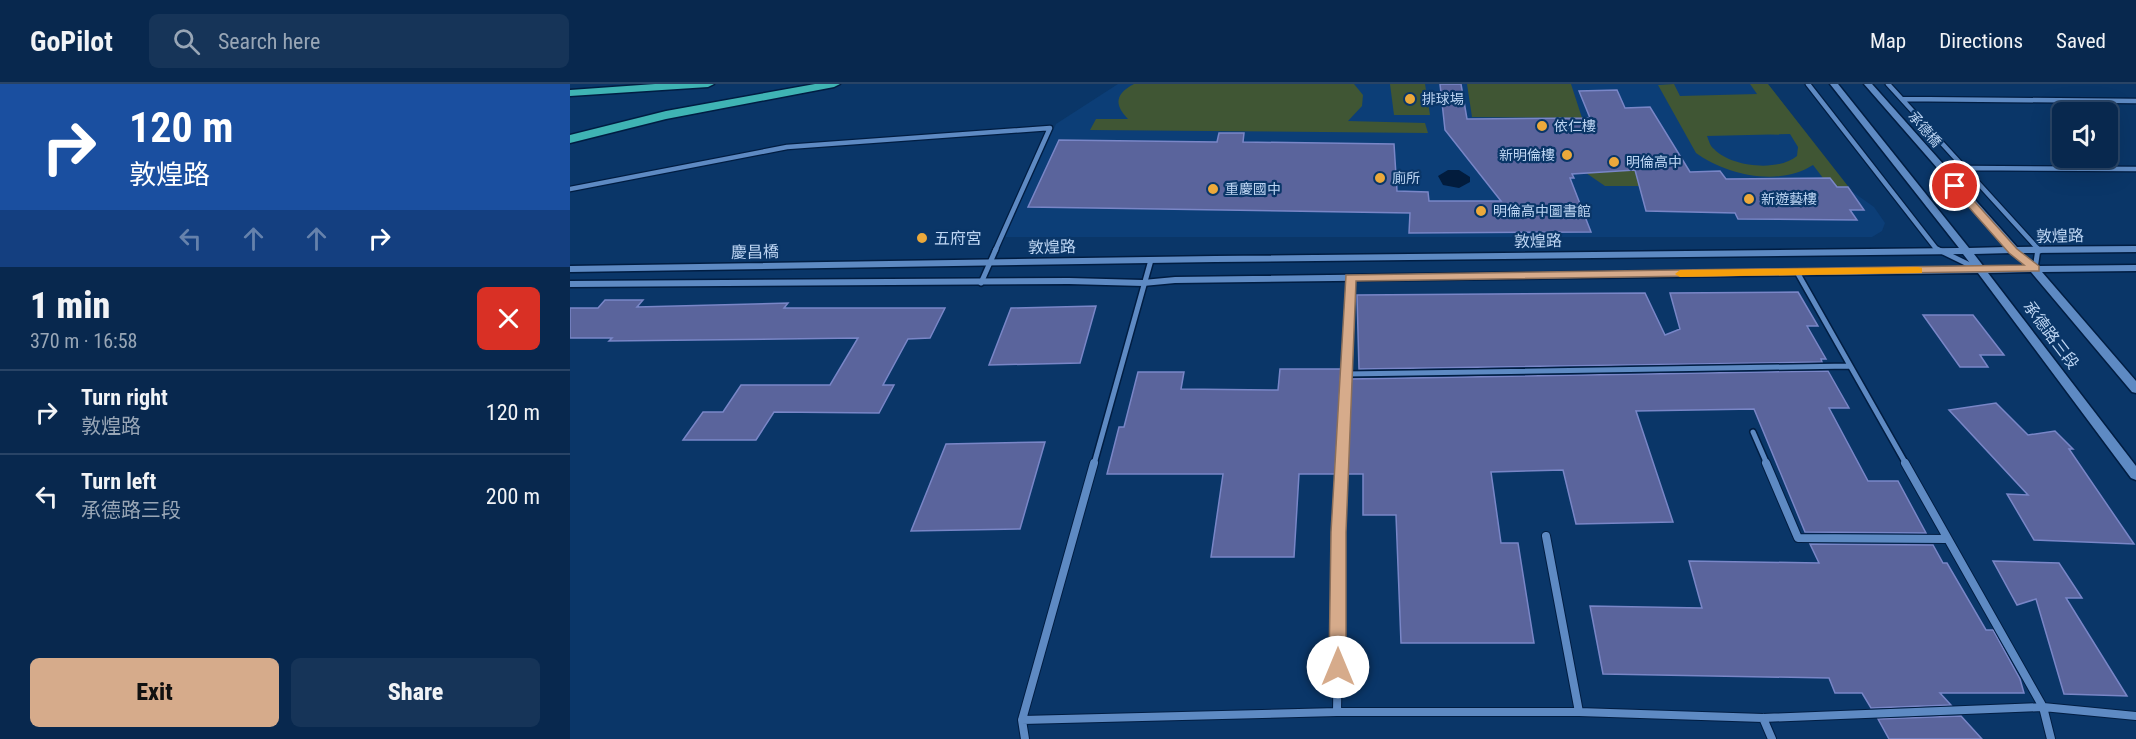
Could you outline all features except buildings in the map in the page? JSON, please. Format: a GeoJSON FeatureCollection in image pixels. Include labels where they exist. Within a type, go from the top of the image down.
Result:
{"type":"FeatureCollection","features":[{"type":"Feature","properties":{"kind":"highway"},"geometry":{"type":"LineString","coordinates":[[570,93],[708,84]]}},
{"type":"Feature","properties":{"kind":"highway"},"geometry":{"type":"LineString","coordinates":[[570,139],[666,115],[834,84]]}},
{"type":"Feature","properties":{"kind":"street"},"geometry":{"type":"LineString","coordinates":[[1808,84],[1939,252],[1980,270]]}},
{"type":"Feature","properties":{"kind":"street","name":"承德路三段"},"geometry":{"type":"LineString","coordinates":[[1834,84],[1940,216],[2136,475]]}},
{"type":"Feature","properties":{"kind":"street","name":"承德橋"},"geometry":{"type":"LineString","coordinates":[[1868,84],[1984,220]]}},
{"type":"Feature","properties":{"kind":"street"},"geometry":{"type":"LineString","coordinates":[[1888,84],[2040,251],[2035,269]]}},
{"type":"Feature","properties":{"kind":"street"},"geometry":{"type":"LineString","coordinates":[[1902,99],[2136,101]]}},
{"type":"Feature","properties":{"kind":"street"},"geometry":{"type":"LineString","coordinates":[[570,189],[674,167],[788,147],[1050,128],[981,283]]}},
{"type":"Feature","properties":{"kind":"street"},"geometry":{"type":"LineString","coordinates":[[1966,168],[2136,170]]}},
{"type":"Feature","properties":{"kind":"street","name":"承德路三段"},"geometry":{"type":"LineString","coordinates":[[1984,220],[2013,251],[2035,269],[2136,389]]}},
{"type":"Feature","properties":{"kind":"street","name":"敦煌路"},"geometry":{"type":"LineString","coordinates":[[941,264],[2136,249]]}},
{"type":"Feature","properties":{"kind":"street"},"geometry":{"type":"LineString","coordinates":[[1024,739],[1022,720],[1151,260]]}},
{"type":"Feature","properties":{"kind":"street","name":"慶昌橋"},"geometry":{"type":"LineString","coordinates":[[570,269],[941,264]]}},
{"type":"Feature","properties":{"kind":"street","name":"敦煌路"},"geometry":{"type":"LineString","coordinates":[[938,283],[1068,281],[1143,284],[1175,280],[2136,268]]}},
{"type":"Feature","properties":{"kind":"street"},"geometry":{"type":"LineString","coordinates":[[1797,272],[2043,707],[2051,739]]}},
{"type":"Feature","properties":{"kind":"street"},"geometry":{"type":"LineString","coordinates":[[1337,712],[1338,532],[1350,278]]}},
{"type":"Feature","properties":{"kind":"street","name":"慶昌橋"},"geometry":{"type":"LineString","coordinates":[[570,284],[938,283]]}},
{"type":"Feature","properties":{"kind":"street"},"geometry":{"type":"LineString","coordinates":[[1347,374],[1849,366]]}},
{"type":"Feature","properties":{"kind":"street"},"geometry":{"type":"LineString","coordinates":[[1753,432],[1798,538],[1947,539]]}},
{"type":"Feature","properties":{"kind":"street"},"geometry":{"type":"LineString","coordinates":[[1546,536],[1579,712]]}},
{"type":"Feature","properties":{"kind":"street"},"geometry":{"type":"LineString","coordinates":[[1022,720],[1337,712],[1579,712],[1763,718],[2043,707],[2136,716]]}},
{"type":"Feature","properties":{"kind":"street"},"geometry":{"type":"LineString","coordinates":[[1763,718],[1772,739]]}},
{"type":"Feature","properties":{"kind":"shaded area"},"geometry":{"type":"Polygon","coordinates":[[[1118,84],[1768,84],[1850,190],[1874,207],[1885,223],[1882,231],[1872,237],[1005,237],[1056,124],[1118,84]]]}},
{"type":"Feature","properties":{"kind":"shaded area"},"geometry":{"type":"Polygon","coordinates":[[[1448,170],[1459,170],[1470,177],[1470,182],[1459,188],[1443,185],[1438,176],[1448,170]]]}},
{"type":"Feature","properties":{"kind":"green space"},"geometry":{"type":"Polygon","coordinates":[[[1134,84],[1354,84],[1363,95],[1362,106],[1348,121],[1425,123],[1428,133],[1090,130],[1096,119],[1128,119],[1120,109],[1119,100],[1123,92],[1134,84]]]}},
{"type":"Feature","properties":{"kind":"green space","name":"排球場"},"geometry":{"type":"Polygon","coordinates":[[[1390,84],[1425,84],[1430,115],[1394,115],[1390,84]]]}},
{"type":"Feature","properties":{"kind":"green space"},"geometry":{"type":"Polygon","coordinates":[[[1467,84],[1571,84],[1582,118],[1472,117],[1467,84]]]}},
{"type":"Feature","properties":{"kind":"green space"},"geometry":{"type":"Polygon","coordinates":[[[1674,84],[1680,96],[1757,94],[1750,84],[1768,84],[1851,190],[1833,191],[1813,165],[1785,176],[1769,177],[1737,172],[1708,161],[1696,153],[1658,85],[1674,84]],[[1790,134],[1707,136],[1712,146],[1722,155],[1731,160],[1755,165],[1767,166],[1789,161],[1797,156],[1798,147],[1790,134]]]}},
{"type":"Feature","properties":{"kind":"green space"},"geometry":{"type":"Polygon","coordinates":[[[1637,170],[1647,186],[1605,186],[1586,173],[1637,170]]]}},
{"type":"Feature","properties":{"kind":"slow traffic"},"geometry":{"type":"LineString","coordinates":[[1680,274],[1918,270]]}},
{"type":"Feature","properties":{"kind":"place","name":"排球場"},"geometry":{"type":"Point","coordinates":[1410,99]}},
{"type":"Feature","properties":{"kind":"place","name":"依仁樓"},"geometry":{"type":"Point","coordinates":[1542,126]}},
{"type":"Feature","properties":{"kind":"place","name":"新明倫樓"},"geometry":{"type":"Point","coordinates":[1567,155]}},
{"type":"Feature","properties":{"kind":"place","name":"明倫高中"},"geometry":{"type":"Point","coordinates":[1614,162]}},
{"type":"Feature","properties":{"kind":"place","name":"廁所"},"geometry":{"type":"Point","coordinates":[1380,178]}},
{"type":"Feature","properties":{"kind":"place","name":"重慶國中"},"geometry":{"type":"Point","coordinates":[1213,189]}},
{"type":"Feature","properties":{"kind":"place","name":"新遊藝樓"},"geometry":{"type":"Point","coordinates":[1749,199]}},
{"type":"Feature","properties":{"kind":"place","name":"明倫高中圖書館"},"geometry":{"type":"Point","coordinates":[1481,211]}},
{"type":"Feature","properties":{"kind":"place","name":"五府宮"},"geometry":{"type":"Point","coordinates":[922,238]}},
{"type":"Feature","properties":{"kind":"route"},"geometry":{"type":"LineString","coordinates":[[1338,667],[1338,532],[1350,278],[2035,269],[2013,251],[1955,186]]}}]}
